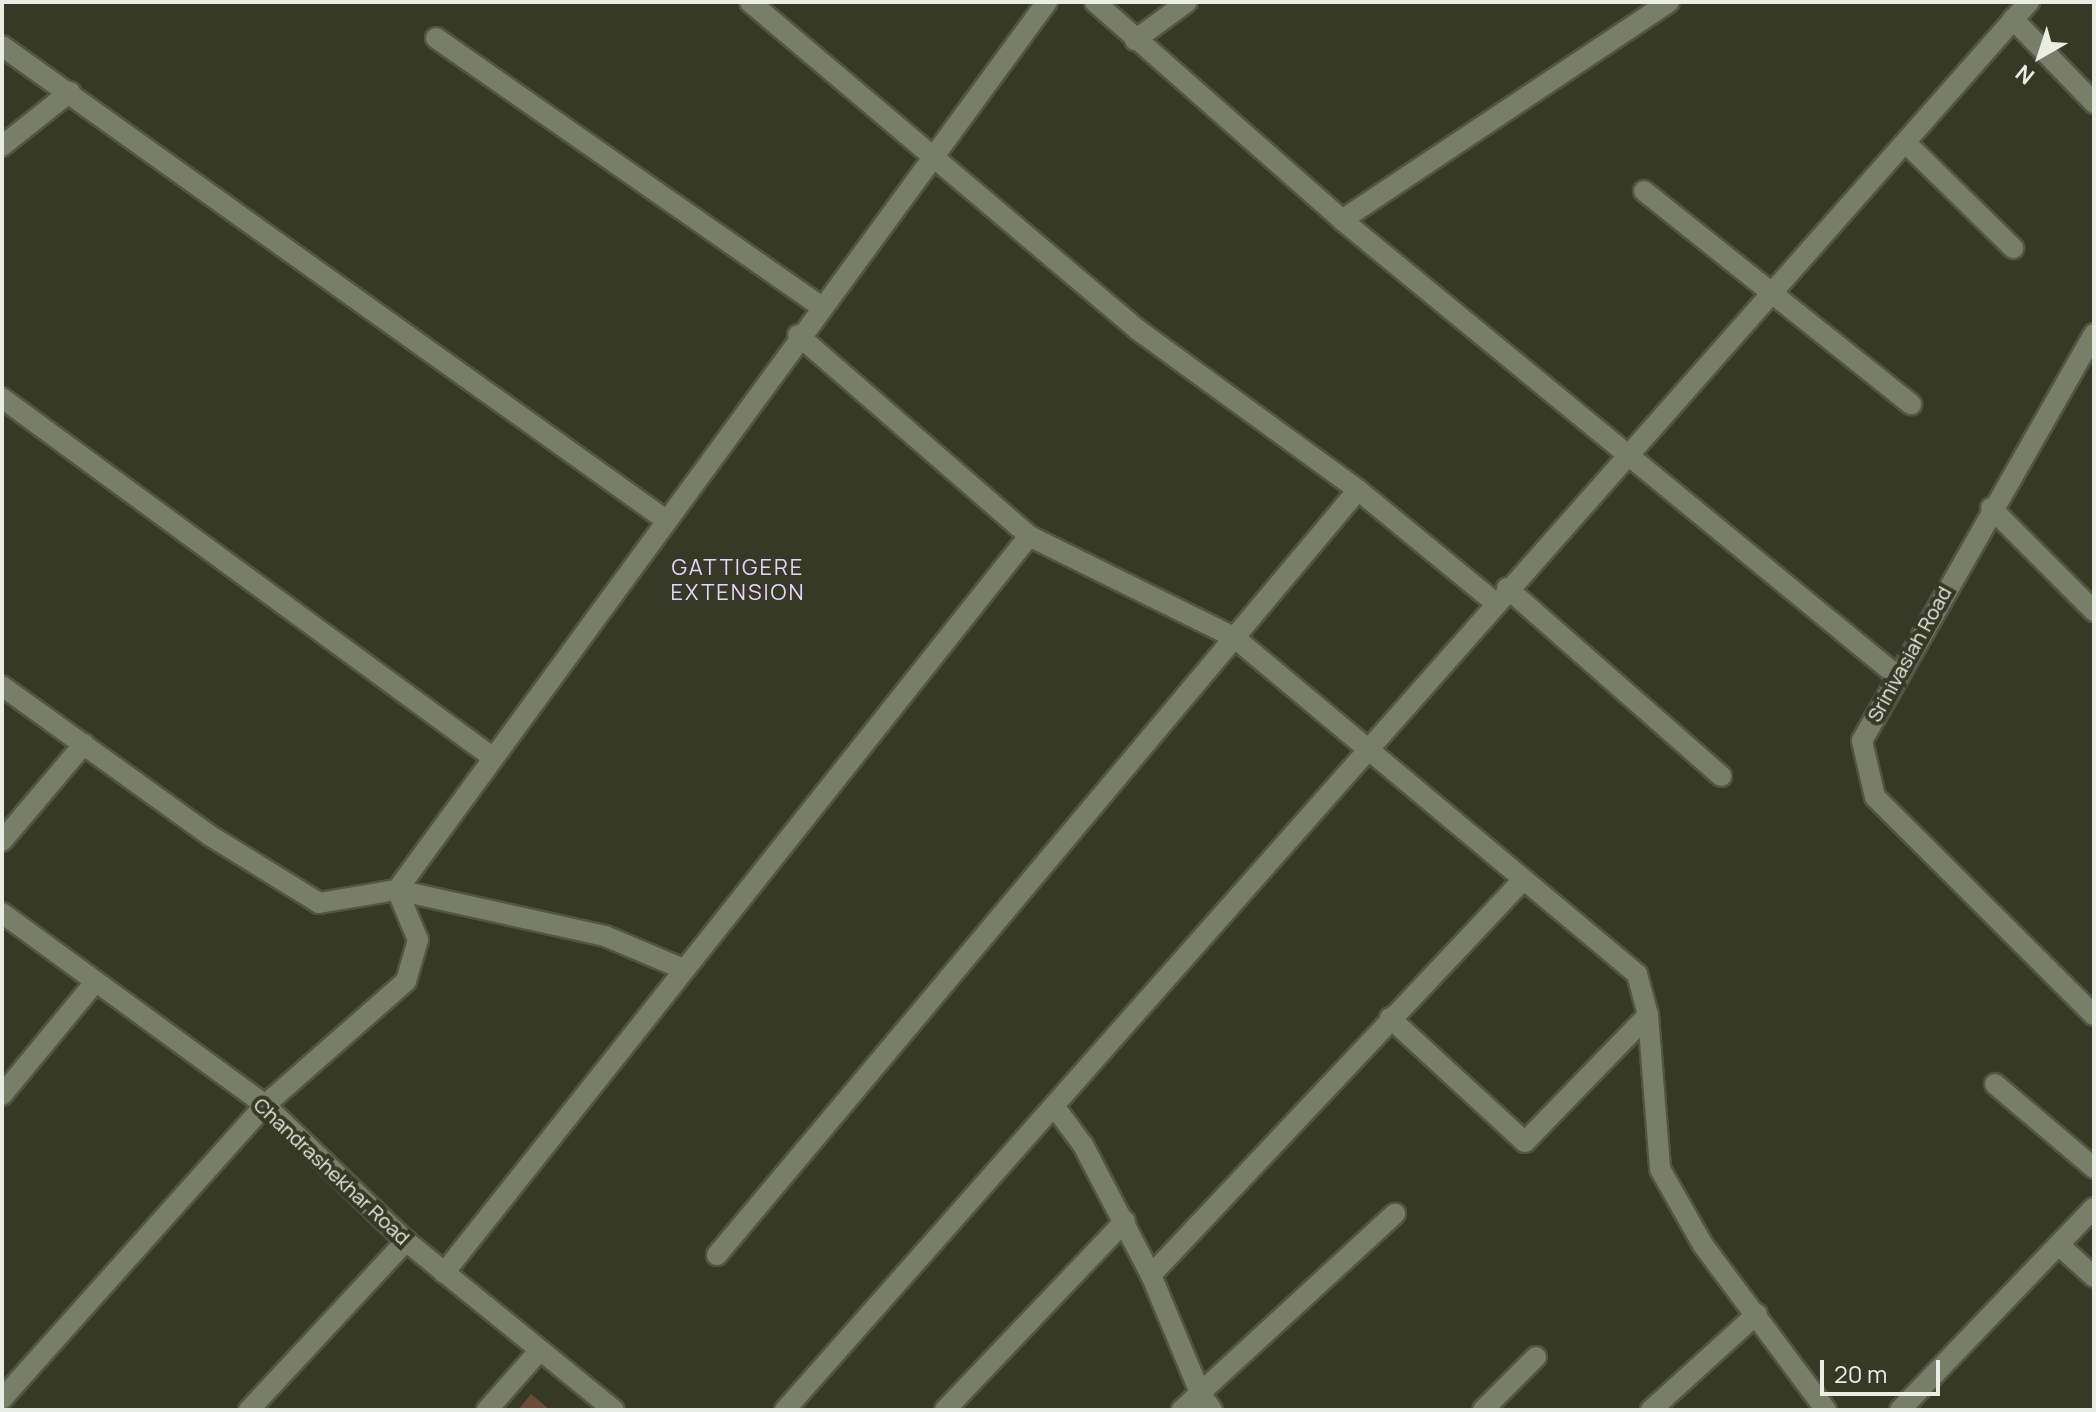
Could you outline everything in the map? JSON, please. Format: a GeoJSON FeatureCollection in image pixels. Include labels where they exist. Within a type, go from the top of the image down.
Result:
{"type":"FeatureCollection","features":[{"type":"Feature","properties":{"kind":"street"},"geometry":{"type":"LineString","coordinates":[[750,2],[1138,330],[1502,596],[1721,776]]}},
{"type":"Feature","properties":{"kind":"street"},"geometry":{"type":"LineString","coordinates":[[397,890],[663,518],[1047,2]]}},
{"type":"Feature","properties":{"kind":"street"},"geometry":{"type":"LineString","coordinates":[[1095,2],[1342,220],[1896,675]]}},
{"type":"Feature","properties":{"kind":"street"},"geometry":{"type":"LineString","coordinates":[[1135,40],[1187,2]]}},
{"type":"Feature","properties":{"kind":"street"},"geometry":{"type":"LineString","coordinates":[[1342,220],[1669,2]]}},
{"type":"Feature","properties":{"kind":"street"},"geometry":{"type":"LineString","coordinates":[[785,1410],[1369,751],[1502,596],[1909,146],[2029,2]]}},
{"type":"Feature","properties":{"kind":"street"},"geometry":{"type":"LineString","coordinates":[[2013,19],[2094,103]]}},
{"type":"Feature","properties":{"kind":"street"},"geometry":{"type":"LineString","coordinates":[[436,38],[820,306]]}},
{"type":"Feature","properties":{"kind":"street"},"geometry":{"type":"LineString","coordinates":[[2,46],[663,518]]}},
{"type":"Feature","properties":{"kind":"street"},"geometry":{"type":"LineString","coordinates":[[2,146],[70,92]]}},
{"type":"Feature","properties":{"kind":"street"},"geometry":{"type":"LineString","coordinates":[[1909,146],[2013,248]]}},
{"type":"Feature","properties":{"kind":"street"},"geometry":{"type":"LineString","coordinates":[[1644,191],[1911,404]]}},
{"type":"Feature","properties":{"kind":"street","name":"Srinivasiah Road"},"geometry":{"type":"LineString","coordinates":[[2094,334],[1991,508],[1862,741],[1875,797],[2094,1015]]}},
{"type":"Feature","properties":{"kind":"street"},"geometry":{"type":"LineString","coordinates":[[798,335],[1029,536],[1235,638],[1637,974],[1648,1015],[1660,1169],[1703,1245],[1826,1410]]}},
{"type":"Feature","properties":{"kind":"street"},"geometry":{"type":"LineString","coordinates":[[2,398],[492,757]]}},
{"type":"Feature","properties":{"kind":"street"},"geometry":{"type":"LineString","coordinates":[[717,1255],[1358,490]]}},
{"type":"Feature","properties":{"kind":"street"},"geometry":{"type":"LineString","coordinates":[[1991,508],[2094,611]]}},
{"type":"Feature","properties":{"kind":"street"},"geometry":{"type":"LineString","coordinates":[[444,1273],[1029,536]]}},
{"type":"Feature","properties":{"kind":"street"},"geometry":{"type":"LineString","coordinates":[[2,686],[319,903],[397,890],[605,936],[683,969]]}},
{"type":"Feature","properties":{"kind":"street"},"geometry":{"type":"LineString","coordinates":[[2,841],[84,744]]}},
{"type":"Feature","properties":{"kind":"street"},"geometry":{"type":"LineString","coordinates":[[1151,1275],[1523,880]]}},
{"type":"Feature","properties":{"kind":"street"},"geometry":{"type":"LineString","coordinates":[[2,1399],[265,1105],[406,981],[418,940],[397,890]]}},
{"type":"Feature","properties":{"kind":"street","name":"Chandrashekhar Road"},"geometry":{"type":"LineString","coordinates":[[2,913],[265,1105],[406,1241],[614,1410]]}},
{"type":"Feature","properties":{"kind":"street"},"geometry":{"type":"LineString","coordinates":[[2,1095],[95,982]]}},
{"type":"Feature","properties":{"kind":"street"},"geometry":{"type":"LineString","coordinates":[[1390,1018],[1525,1142],[1648,1015]]}},
{"type":"Feature","properties":{"kind":"street"},"geometry":{"type":"LineString","coordinates":[[1995,1084],[2094,1168]]}},
{"type":"Feature","properties":{"kind":"street"},"geometry":{"type":"LineString","coordinates":[[1054,1106],[1125,1221],[1206,1401]]}},
{"type":"Feature","properties":{"kind":"street"},"geometry":{"type":"LineString","coordinates":[[1900,1410],[2094,1208]]}},
{"type":"Feature","properties":{"kind":"street"},"geometry":{"type":"LineString","coordinates":[[1182,1410],[1206,1401],[1395,1214]]}},
{"type":"Feature","properties":{"kind":"street"},"geometry":{"type":"LineString","coordinates":[[945,1410],[1125,1221]]}},
{"type":"Feature","properties":{"kind":"street"},"geometry":{"type":"LineString","coordinates":[[249,1410],[406,1241]]}},
{"type":"Feature","properties":{"kind":"street"},"geometry":{"type":"LineString","coordinates":[[2059,1245],[2094,1277]]}},
{"type":"Feature","properties":{"kind":"street"},"geometry":{"type":"LineString","coordinates":[[1651,1410],[1757,1314]]}},
{"type":"Feature","properties":{"kind":"street"},"geometry":{"type":"LineString","coordinates":[[487,1410],[540,1350]]}},
{"type":"Feature","properties":{"kind":"street"},"geometry":{"type":"LineString","coordinates":[[1483,1410],[1536,1357]]}},
{"type":"Feature","properties":{"kind":"shaded area"},"geometry":{"type":"Polygon","coordinates":[[[531,1394],[550,1410],[518,1410],[531,1394]]]}},
{"type":"Feature","properties":{"kind":"district","name":"GATTIGERE EXTENSION"},"geometry":{"type":"Point","coordinates":[738,580]}}]}
